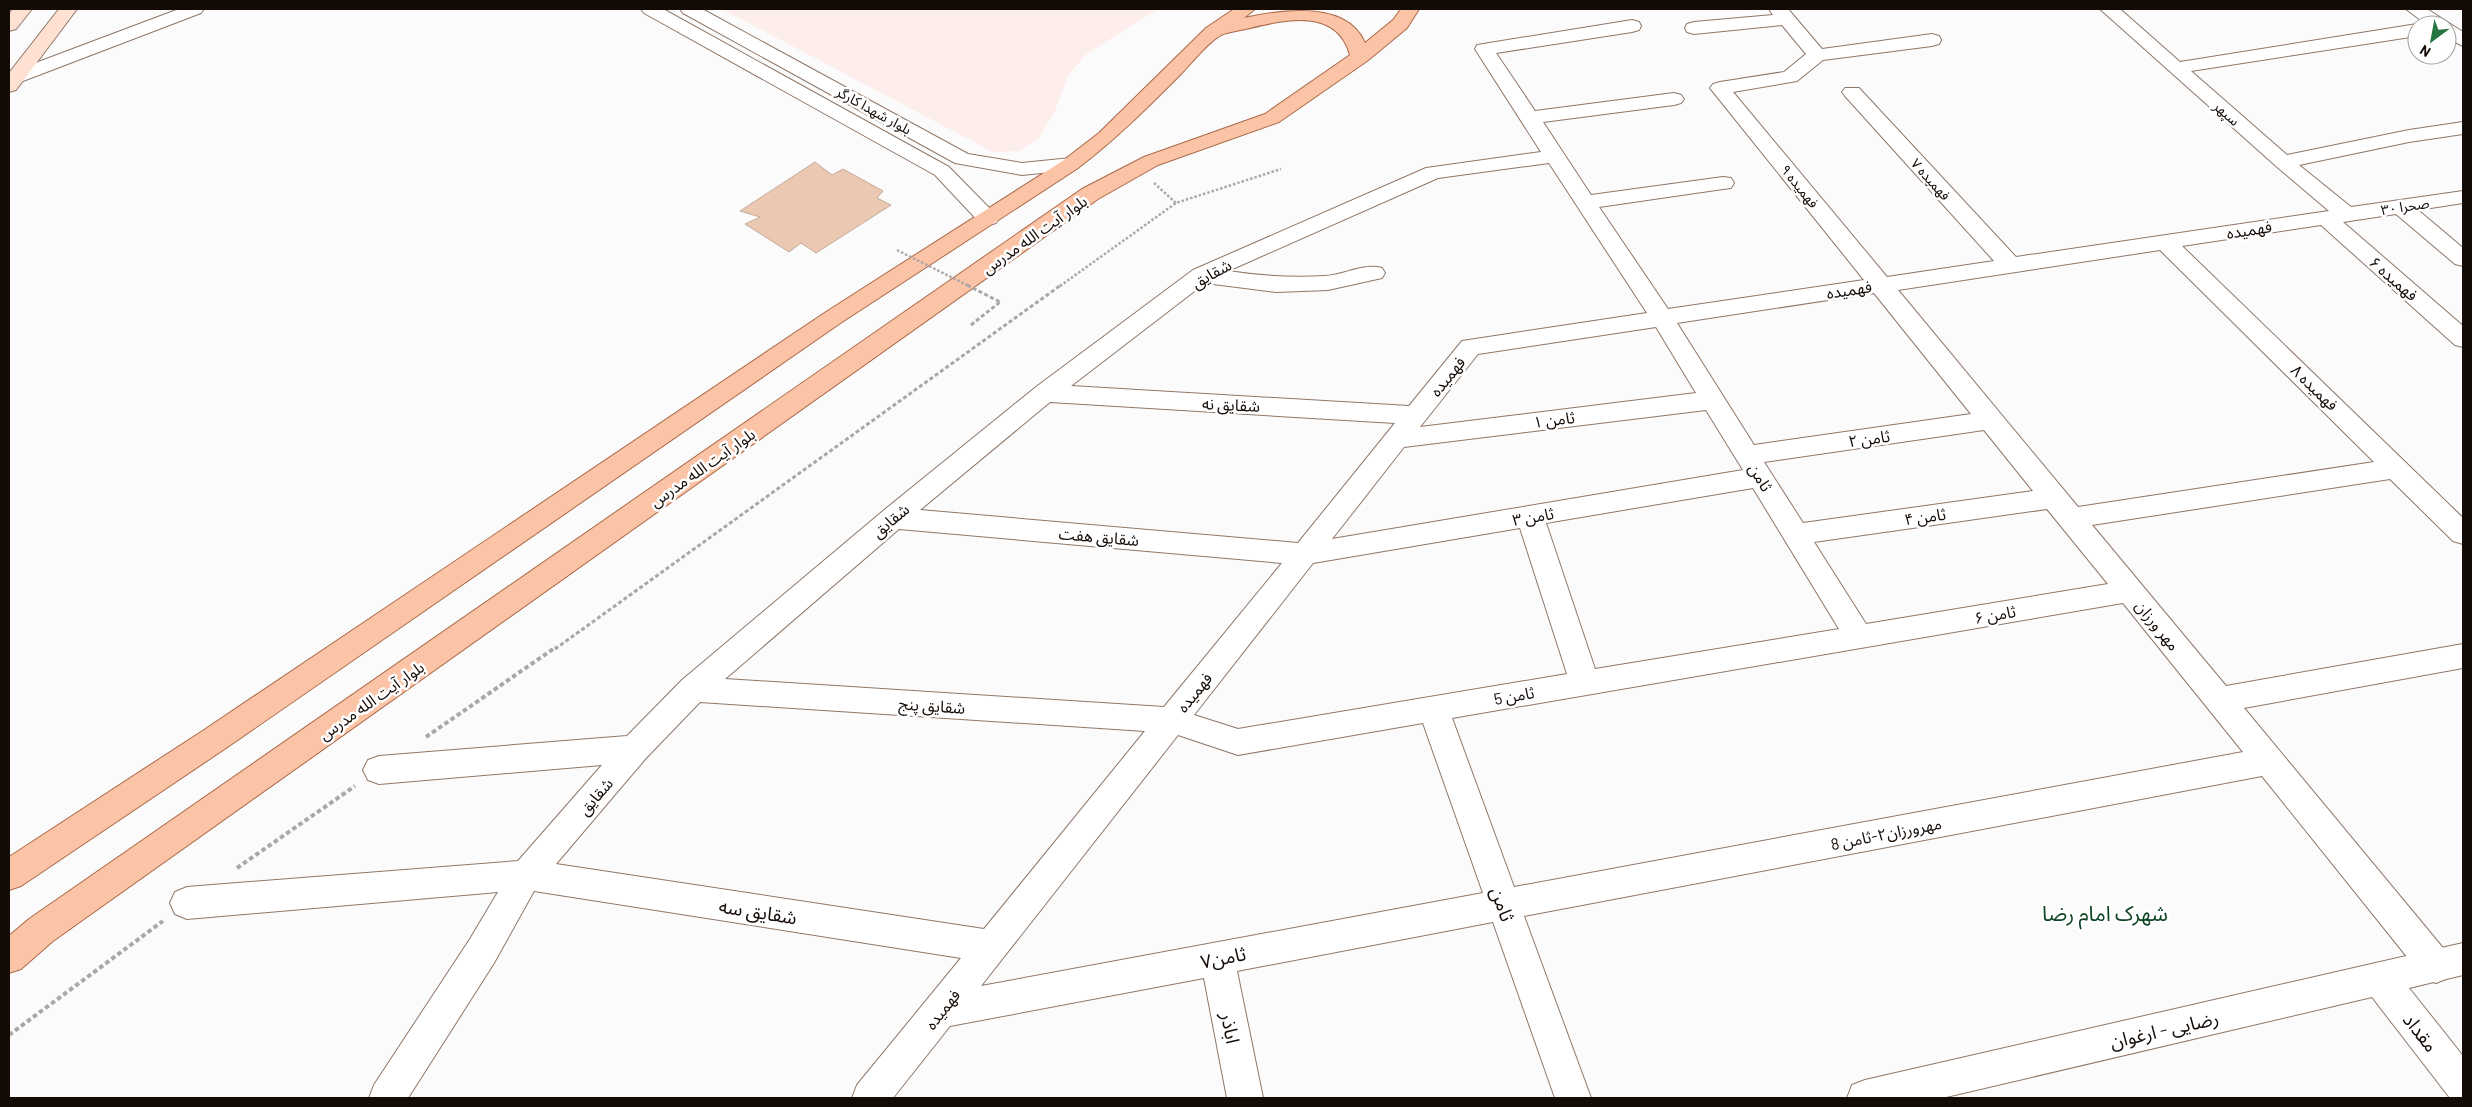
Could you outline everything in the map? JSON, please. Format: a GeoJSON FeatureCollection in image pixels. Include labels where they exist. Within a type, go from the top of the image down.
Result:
{"type":"FeatureCollection","features":[{"type":"Feature","properties":{"kind":"main road"},"geometry":{"type":"LineString","coordinates":[[12,81],[68,9]]}},
{"type":"Feature","properties":{"kind":"main road"},"geometry":{"type":"LineString","coordinates":[[9,875],[215,739],[834,317],[1071,164],[1106,137],[1213,32],[1246,9]]}},
{"type":"Feature","properties":{"kind":"main road","name":"بلوار آیت الله مدرس"},"geometry":{"type":"LineString","coordinates":[[9,957],[41,930],[1090,194],[1151,161],[1272,118],[1360,56],[1400,24],[1410,9]]}},
{"type":"Feature","properties":{"kind":"main road"},"geometry":{"type":"LineString","coordinates":[[1213,32],[1268,17],[1298,12],[1326,15],[1343,25],[1354,37],[1360,56]]}},
{"type":"Feature","properties":{"kind":"street"},"geometry":{"type":"LineString","coordinates":[[111,22],[147,9]]}},
{"type":"Feature","properties":{"kind":"street"},"geometry":{"type":"LineString","coordinates":[[12,81],[194,9]]}},
{"type":"Feature","properties":{"kind":"street","name":"بلوار شهدا کارگر"},"geometry":{"type":"LineString","coordinates":[[650,9],[942,171],[988,218]]}},
{"type":"Feature","properties":{"kind":"street","name":"بلوار شهدا کارگر"},"geometry":{"type":"LineString","coordinates":[[689,9],[962,159],[1022,170],[1071,164]]}},
{"type":"Feature","properties":{"kind":"street","name":"سپهر"},"geometry":{"type":"LineString","coordinates":[[2109,9],[2130,17],[2176,68],[2283,162],[2337,216]]}},
{"type":"Feature","properties":{"kind":"street"},"geometry":{"type":"LineString","coordinates":[[1694,28],[1783,14],[1817,55],[1932,40]]}},
{"type":"Feature","properties":{"kind":"street","name":"ثامن"},"geometry":{"type":"LineString","coordinates":[[1632,26],[1484,49],[1662,318],[1859,637]]}},
{"type":"Feature","properties":{"kind":"street"},"geometry":{"type":"LineString","coordinates":[[2176,68],[2407,32]]}},
{"type":"Feature","properties":{"kind":"street"},"geometry":{"type":"LineString","coordinates":[[38,48],[66,38]]}},
{"type":"Feature","properties":{"kind":"street","name":"فهمیده ۹"},"geometry":{"type":"LineString","coordinates":[[1817,55],[1790,77],[1720,88],[1880,285]]}},
{"type":"Feature","properties":{"kind":"street","name":"فهمیده ۷"},"geometry":{"type":"LineString","coordinates":[[1852,92],[2010,265]]}},
{"type":"Feature","properties":{"kind":"street"},"geometry":{"type":"LineString","coordinates":[[1530,118],[1674,99]]}},
{"type":"Feature","properties":{"kind":"street"},"geometry":{"type":"LineString","coordinates":[[2283,162],[2409,136],[2463,128]]}},
{"type":"Feature","properties":{"kind":"street","name":"شقایق"},"geometry":{"type":"LineString","coordinates":[[388,1098],[482,950],[526,875],[635,749],[693,689],[893,518],[1045,393],[1201,275],[1433,172],[1555,156]]}},
{"type":"Feature","properties":{"kind":"street"},"geometry":{"type":"LineString","coordinates":[[1586,202],[1723,183]]}},
{"type":"Feature","properties":{"kind":"street","name":"صحرا ۳۰"},"geometry":{"type":"LineString","coordinates":[[2337,216],[2463,197]]}},
{"type":"Feature","properties":{"kind":"street"},"geometry":{"type":"LineString","coordinates":[[2401,207],[2463,259]]}},
{"type":"Feature","properties":{"kind":"street","name":"فهمیده"},"geometry":{"type":"LineString","coordinates":[[870,1098],[943,1010],[990,946],[1470,347],[2337,216]]}},
{"type":"Feature","properties":{"kind":"street","name":"فهمیده ۶"},"geometry":{"type":"LineString","coordinates":[[2337,216],[2463,339]]}},
{"type":"Feature","properties":{"kind":"street","name":"فهمیده ۸"},"geometry":{"type":"LineString","coordinates":[[2165,242],[2398,468],[2463,534]]}},
{"type":"Feature","properties":{"kind":"street"},"geometry":{"type":"LineString","coordinates":[[1201,275],[1276,285],[1328,284],[1374,273]]}},
{"type":"Feature","properties":{"kind":"street","name":"مهر ورزان"},"geometry":{"type":"LineString","coordinates":[[1880,285],[2269,761],[2450,962]]}},
{"type":"Feature","properties":{"kind":"street","name":"شقایق نه"},"geometry":{"type":"LineString","coordinates":[[1045,393],[1416,414]]}},
{"type":"Feature","properties":{"kind":"street","name":"ثامن ۱"},"geometry":{"type":"LineString","coordinates":[[1396,438],[1712,400]]}},
{"type":"Feature","properties":{"kind":"street","name":"ثامن ۲"},"geometry":{"type":"LineString","coordinates":[[1754,466],[1991,420]]}},
{"type":"Feature","properties":{"kind":"street","name":"ثامن ۳"},"geometry":{"type":"LineString","coordinates":[[1304,554],[1530,516],[1754,466]]}},
{"type":"Feature","properties":{"kind":"street","name":"ثامن ۴"},"geometry":{"type":"LineString","coordinates":[[1796,534],[2062,508],[2398,468]]}},
{"type":"Feature","properties":{"kind":"street"},"geometry":{"type":"LineString","coordinates":[[1530,516],[1585,683]]}},
{"type":"Feature","properties":{"kind":"street","name":"شقایق هفت"},"geometry":{"type":"LineString","coordinates":[[893,518],[1304,554]]}},
{"type":"Feature","properties":{"kind":"street","name":"ثامن ۶"},"geometry":{"type":"LineString","coordinates":[[1859,637],[2130,591]]}},
{"type":"Feature","properties":{"kind":"street","name":"ثامن 5"},"geometry":{"type":"LineString","coordinates":[[1171,720],[1238,742],[1859,637]]}},
{"type":"Feature","properties":{"kind":"street"},"geometry":{"type":"LineString","coordinates":[[2220,700],[2463,656]]}},
{"type":"Feature","properties":{"kind":"street","name":"شقایق پنج"},"geometry":{"type":"LineString","coordinates":[[693,689],[1171,720]]}},
{"type":"Feature","properties":{"kind":"street","name":"ثامن"},"geometry":{"type":"LineString","coordinates":[[1433,709],[1573,1098]]}},
{"type":"Feature","properties":{"kind":"street"},"geometry":{"type":"LineString","coordinates":[[379,770],[635,749]]}},
{"type":"Feature","properties":{"kind":"street","name":"مهرورزان۲-ثامن 8"},"geometry":{"type":"LineString","coordinates":[[1503,904],[2269,761]]}},
{"type":"Feature","properties":{"kind":"street","name":"شقایق سه"},"geometry":{"type":"LineString","coordinates":[[187,903],[526,875],[990,946]]}},
{"type":"Feature","properties":{"kind":"street","name":"ثامن۷"},"geometry":{"type":"LineString","coordinates":[[943,1010],[1503,904]]}},
{"type":"Feature","properties":{"kind":"street","name":"اباذر"},"geometry":{"type":"LineString","coordinates":[[1217,958],[1245,1098]]}},
{"type":"Feature","properties":{"kind":"street","name":"رضایی - ارغوان"},"geometry":{"type":"LineString","coordinates":[[1865,1098],[2450,962]]}},
{"type":"Feature","properties":{"kind":"street","name":"مقداد"},"geometry":{"type":"LineString","coordinates":[[2380,979],[2463,1085]]}},
{"type":"Feature","properties":{"kind":"path"},"geometry":{"type":"LineString","coordinates":[[419,742],[533,664],[1176,203],[1281,169]]}},
{"type":"Feature","properties":{"kind":"path"},"geometry":{"type":"LineString","coordinates":[[1152,181],[1176,203]]}},
{"type":"Feature","properties":{"kind":"path"},"geometry":{"type":"LineString","coordinates":[[897,250],[1000,302],[971,324]]}},
{"type":"Feature","properties":{"kind":"path"},"geometry":{"type":"LineString","coordinates":[[235,870],[379,770]]}},
{"type":"Feature","properties":{"kind":"path"},"geometry":{"type":"LineString","coordinates":[[9,1035],[187,903]]}},
{"type":"Feature","properties":{"kind":"shaded area"},"geometry":{"type":"Polygon","coordinates":[[[722,9],[1158,9],[1085,55],[1068,76],[1055,111],[1039,138],[1020,151],[993,152],[722,9]]]}},
{"type":"Feature","properties":{"kind":"building"},"geometry":{"type":"Polygon","coordinates":[[[815,162],[832,175],[843,169],[883,191],[877,198],[891,205],[816,253],[801,243],[789,252],[745,224],[760,217],[740,211],[815,162]]]}},
{"type":"Feature","properties":{"kind":"district","name":"شهرک امام رضا"},"geometry":{"type":"Point","coordinates":[2105,912]}}]}
